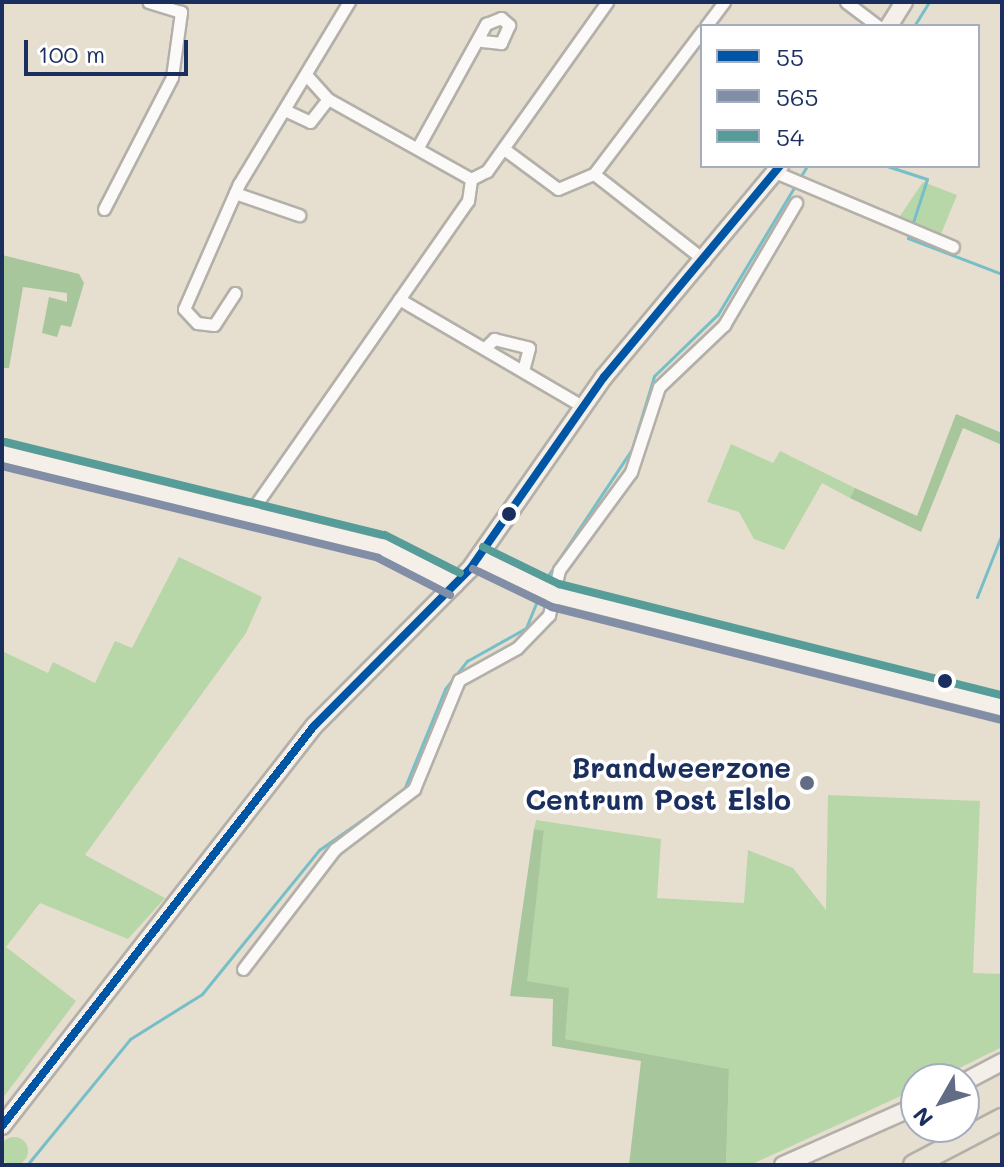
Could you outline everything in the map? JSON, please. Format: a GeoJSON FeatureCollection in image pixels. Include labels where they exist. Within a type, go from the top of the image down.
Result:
{"type":"FeatureCollection","features":[{"type":"Feature","properties":{"kind":"highway"},"geometry":{"type":"LineString","coordinates":[[914,1165],[1002,1119]]}},
{"type":"Feature","properties":{"kind":"main road"},"geometry":{"type":"LineString","coordinates":[[890,24],[904,2]]}},
{"type":"Feature","properties":{"kind":"main road"},"geometry":{"type":"LineString","coordinates":[[2,1126],[314,726],[478,558],[582,406],[777,169]]}},
{"type":"Feature","properties":{"kind":"main road"},"geometry":{"type":"LineString","coordinates":[[2,454],[250,513],[415,558],[455,584]]}},
{"type":"Feature","properties":{"kind":"main road"},"geometry":{"type":"LineString","coordinates":[[478,558],[532,587],[552,594],[1002,707]]}},
{"type":"Feature","properties":{"kind":"main road"},"geometry":{"type":"LineString","coordinates":[[980,1074],[1002,1062]]}},
{"type":"Feature","properties":{"kind":"main road"},"geometry":{"type":"LineString","coordinates":[[783,1165],[900,1113]]}},
{"type":"Feature","properties":{"kind":"street"},"geometry":{"type":"LineString","coordinates":[[104,209],[172,77],[181,12],[149,2]]}},
{"type":"Feature","properties":{"kind":"street"},"geometry":{"type":"LineString","coordinates":[[235,293],[214,325],[197,323],[184,309],[235,193],[289,112],[349,2]]}},
{"type":"Feature","properties":{"kind":"street"},"geometry":{"type":"LineString","coordinates":[[250,513],[468,201],[471,179],[504,149],[607,2]]}},
{"type":"Feature","properties":{"kind":"street"},"geometry":{"type":"LineString","coordinates":[[708,24],[724,2]]}},
{"type":"Feature","properties":{"kind":"street"},"geometry":{"type":"LineString","coordinates":[[846,2],[875,24]]}},
{"type":"Feature","properties":{"kind":"street"},"geometry":{"type":"LineString","coordinates":[[504,149],[558,189],[594,174],[700,34]]}},
{"type":"Feature","properties":{"kind":"street"},"geometry":{"type":"LineString","coordinates":[[418,147],[482,41]]}},
{"type":"Feature","properties":{"kind":"street"},"geometry":{"type":"LineString","coordinates":[[308,77],[328,99],[471,179]]}},
{"type":"Feature","properties":{"kind":"street"},"geometry":{"type":"LineString","coordinates":[[289,112],[310,122],[328,99]]}},
{"type":"Feature","properties":{"kind":"street"},"geometry":{"type":"LineString","coordinates":[[777,169],[798,184],[953,247]]}},
{"type":"Feature","properties":{"kind":"street"},"geometry":{"type":"LineString","coordinates":[[594,174],[704,260]]}},
{"type":"Feature","properties":{"kind":"street"},"geometry":{"type":"LineString","coordinates":[[235,193],[299,215]]}},
{"type":"Feature","properties":{"kind":"street"},"geometry":{"type":"LineString","coordinates":[[243,969],[335,849],[414,789],[459,680],[531,637],[568,555],[631,472],[659,387],[724,325],[796,203]]}},
{"type":"Feature","properties":{"kind":"street"},"geometry":{"type":"LineString","coordinates":[[399,299],[582,406]]}},
{"type":"Feature","properties":{"kind":"street"},"geometry":{"type":"LineString","coordinates":[[485,348],[494,339],[529,348],[523,370]]}},
{"type":"Feature","properties":{"kind":"green space"},"geometry":{"type":"Polygon","coordinates":[[[923,182],[957,195],[939,239],[896,222],[923,182]]]}},
{"type":"Feature","properties":{"kind":"green space"},"geometry":{"type":"Polygon","coordinates":[[[2,255],[79,274],[84,283],[71,327],[61,325],[57,337],[42,333],[49,297],[67,302],[67,293],[23,287],[9,368],[2,368],[2,255]]]}},
{"type":"Feature","properties":{"kind":"green space"},"geometry":{"type":"Polygon","coordinates":[[[956,414],[1002,433],[1002,445],[963,428],[921,532],[850,498],[855,488],[917,516],[956,414]]]}},
{"type":"Feature","properties":{"kind":"green space"},"geometry":{"type":"Polygon","coordinates":[[[731,444],[773,463],[780,451],[855,488],[850,498],[822,483],[784,550],[754,539],[739,512],[707,502],[731,444]]]}},
{"type":"Feature","properties":{"kind":"green space"},"geometry":{"type":"Polygon","coordinates":[[[179,557],[262,597],[246,633],[85,855],[165,898],[128,939],[40,903],[6,947],[76,1001],[2,1099],[2,651],[48,673],[53,662],[95,683],[115,641],[132,648],[179,557]]]}},
{"type":"Feature","properties":{"kind":"green space"},"geometry":{"type":"Polygon","coordinates":[[[828,795],[980,801],[973,973],[1002,974],[1002,1047],[970,1063],[900,1063],[900,1096],[750,1165],[726,1165],[729,1069],[564,1039],[568,988],[526,981],[544,832],[534,829],[536,820],[661,839],[657,898],[744,903],[748,850],[793,868],[826,910],[828,795]]]}},
{"type":"Feature","properties":{"kind":"green space"},"geometry":{"type":"Polygon","coordinates":[[[534,829],[544,831],[527,981],[569,988],[565,1039],[729,1069],[726,1165],[629,1165],[641,1061],[552,1046],[553,999],[510,996],[534,829]]]}},
{"type":"Feature","properties":{"kind":"green space"},"geometry":{"type":"Polygon","coordinates":[[[14,1137],[24,1141],[28,1151],[24,1161],[14,1165],[4,1161],[0,1151],[4,1141],[14,1137]]]}},
{"type":"Feature","properties":{"kind":"waterway"},"geometry":{"type":"LineString","coordinates":[[915,24],[929,2]]}},
{"type":"Feature","properties":{"kind":"waterway"},"geometry":{"type":"LineString","coordinates":[[543,583],[632,449],[654,376],[718,314],[806,168]]}},
{"type":"Feature","properties":{"kind":"waterway"},"geometry":{"type":"LineString","coordinates":[[893,168],[927,179],[908,238],[1002,274]]}},
{"type":"Feature","properties":{"kind":"waterway"},"geometry":{"type":"LineString","coordinates":[[977,597],[1002,534]]}},
{"type":"Feature","properties":{"kind":"waterway"},"geometry":{"type":"LineString","coordinates":[[403,792],[445,689],[467,661],[526,628],[540,594]]}},
{"type":"Feature","properties":{"kind":"waterway"},"geometry":{"type":"LineString","coordinates":[[27,1165],[130,1039],[202,994],[319,850],[383,805]]}},
{"type":"Feature","properties":{"kind":"transit line","name":"55"},"geometry":{"type":"LineString","coordinates":[[2,1126],[314,726],[470,569],[604,377],[778,168]]}},
{"type":"Feature","properties":{"kind":"transit line","name":"54"},"geometry":{"type":"LineString","coordinates":[[5,442],[385,535],[460,573]]}},
{"type":"Feature","properties":{"kind":"transit line","name":"565"},"geometry":{"type":"LineString","coordinates":[[2,466],[378,558],[450,595]]}},
{"type":"Feature","properties":{"kind":"transit line","name":"54"},"geometry":{"type":"LineString","coordinates":[[483,547],[559,584],[1002,695]]}},
{"type":"Feature","properties":{"kind":"transit line","name":"565"},"geometry":{"type":"LineString","coordinates":[[473,569],[552,607],[999,719]]}},
{"type":"Feature","properties":{"kind":"place","name":"Brandweerzone Centrum Post Elslo"},"geometry":{"type":"Point","coordinates":[807,783]}}]}
